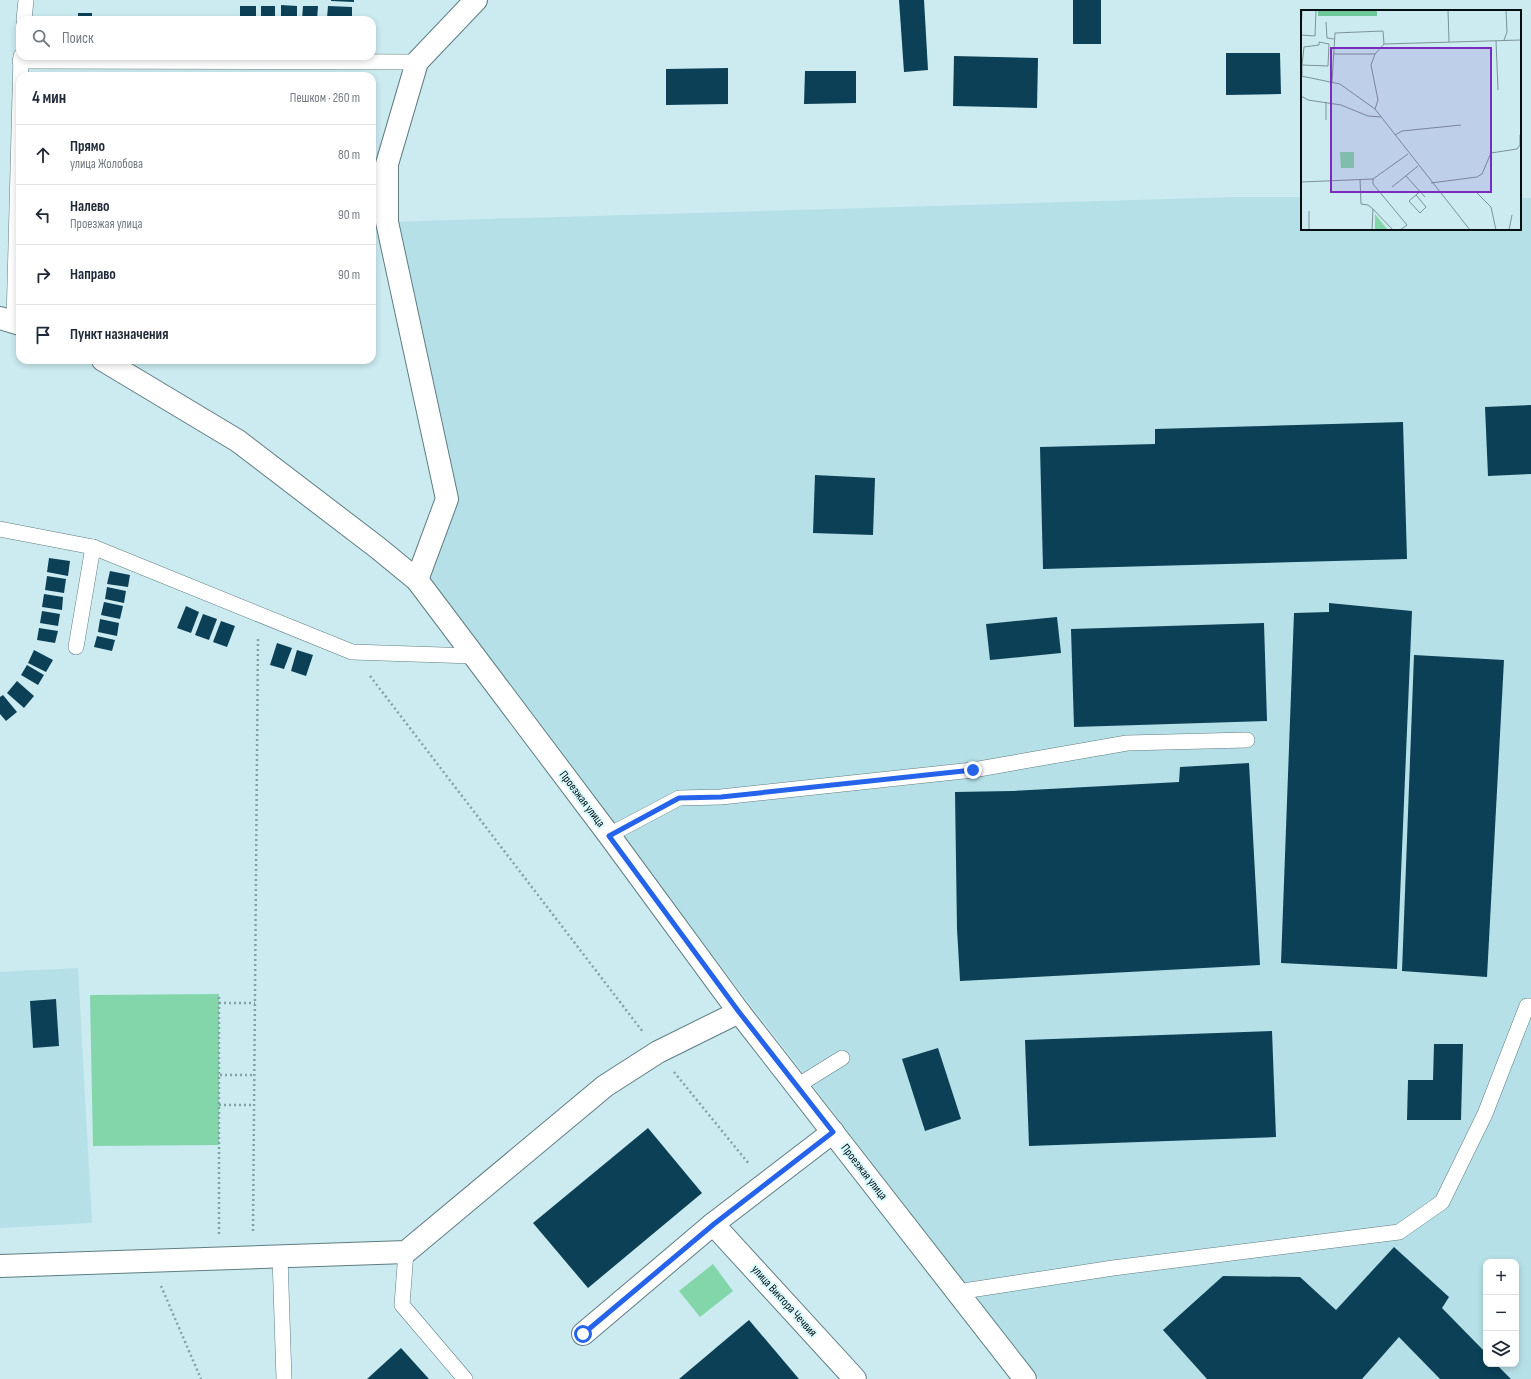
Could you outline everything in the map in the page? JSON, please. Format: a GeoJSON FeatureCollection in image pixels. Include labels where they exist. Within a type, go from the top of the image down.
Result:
{"type":"FeatureCollection","features":[{"type":"Feature","properties":{"kind":"street"},"geometry":{"type":"LineString","coordinates":[[417,580],[447,499],[387,222],[387,164],[417,62],[476,0]]}},
{"type":"Feature","properties":{"kind":"street","name":"Проезжая улица"},"geometry":{"type":"LineString","coordinates":[[110,364],[238,441],[378,548],[417,580],[739,1012],[1025,1379]]}},
{"type":"Feature","properties":{"kind":"street"},"geometry":{"type":"LineString","coordinates":[[0,1266],[406,1252],[605,1086],[658,1052],[739,1012]]}},
{"type":"Feature","properties":{"kind":"street"},"geometry":{"type":"LineString","coordinates":[[583,1334],[714,1224],[765,1183],[833,1132]]}},
{"type":"Feature","properties":{"kind":"street","name":"улица Виктора Чечвия"},"geometry":{"type":"LineString","coordinates":[[714,1224],[855,1379]]}},
{"type":"Feature","properties":{"kind":"lane"},"geometry":{"type":"LineString","coordinates":[[24,16],[26,0]]}},
{"type":"Feature","properties":{"kind":"lane"},"geometry":{"type":"LineString","coordinates":[[20,60],[20,72]]}},
{"type":"Feature","properties":{"kind":"lane"},"geometry":{"type":"LineString","coordinates":[[218,60],[417,62]]}},
{"type":"Feature","properties":{"kind":"lane"},"geometry":{"type":"LineString","coordinates":[[11,322],[16,175]]}},
{"type":"Feature","properties":{"kind":"lane"},"geometry":{"type":"LineString","coordinates":[[0,529],[93,548],[352,652],[474,656]]}},
{"type":"Feature","properties":{"kind":"lane"},"geometry":{"type":"LineString","coordinates":[[76,647],[93,548]]}},
{"type":"Feature","properties":{"kind":"lane"},"geometry":{"type":"LineString","coordinates":[[609,836],[679,798],[721,797],[973,770],[1127,743],[1247,740]]}},
{"type":"Feature","properties":{"kind":"lane"},"geometry":{"type":"LineString","coordinates":[[957,1292],[1113,1268],[1400,1232],[1442,1202],[1485,1114],[1527,1006],[1531,1006]]}},
{"type":"Feature","properties":{"kind":"lane"},"geometry":{"type":"LineString","coordinates":[[798,1086],[842,1058]]}},
{"type":"Feature","properties":{"kind":"lane"},"geometry":{"type":"LineString","coordinates":[[406,1252],[402,1305],[464,1379]]}},
{"type":"Feature","properties":{"kind":"lane"},"geometry":{"type":"LineString","coordinates":[[280,1256],[284,1379]]}},
{"type":"Feature","properties":{"kind":"path"},"geometry":{"type":"LineString","coordinates":[[253,1257],[258,614]]}},
{"type":"Feature","properties":{"kind":"path"},"geometry":{"type":"LineString","coordinates":[[352,652],[658,1052],[765,1183]]}},
{"type":"Feature","properties":{"kind":"path"},"geometry":{"type":"LineString","coordinates":[[219,994],[219,1258]]}},
{"type":"Feature","properties":{"kind":"path"},"geometry":{"type":"LineString","coordinates":[[219,1003],[255,1003]]}},
{"type":"Feature","properties":{"kind":"path"},"geometry":{"type":"LineString","coordinates":[[220,1075],[254,1075]]}},
{"type":"Feature","properties":{"kind":"path"},"geometry":{"type":"LineString","coordinates":[[219,1105],[254,1105]]}},
{"type":"Feature","properties":{"kind":"path"},"geometry":{"type":"LineString","coordinates":[[149,1261],[201,1379]]}},
{"type":"Feature","properties":{"kind":"shaded area"},"geometry":{"type":"Polygon","coordinates":[[[1235,197],[1301,197],[1301,230],[1521,230],[1521,198],[1531,198],[1531,1379],[1039,1379],[664,893],[417,580],[447,499],[387,222],[1235,197]]]}},
{"type":"Feature","properties":{"kind":"shaded area"},"geometry":{"type":"Polygon","coordinates":[[[78,968],[92,1223],[0,1228],[0,972],[78,968]]]}},
{"type":"Feature","properties":{"kind":"green space"},"geometry":{"type":"Polygon","coordinates":[[[219,994],[219,1145],[93,1146],[90,995],[219,994]]]}},
{"type":"Feature","properties":{"kind":"green space"},"geometry":{"type":"Polygon","coordinates":[[[713,1264],[733,1291],[700,1317],[679,1291],[713,1264]]]}},
{"type":"Feature","properties":{"kind":"building"},"geometry":{"type":"Polygon","coordinates":[[[354,0],[354,2],[331,1],[354,0]]]}},
{"type":"Feature","properties":{"kind":"building"},"geometry":{"type":"Polygon","coordinates":[[[899,0],[924,0],[928,70],[904,72],[899,0]]]}},
{"type":"Feature","properties":{"kind":"building"},"geometry":{"type":"Polygon","coordinates":[[[1073,0],[1101,0],[1101,44],[1073,44],[1073,0]]]}},
{"type":"Feature","properties":{"kind":"building"},"geometry":{"type":"Polygon","coordinates":[[[281,5],[297,6],[297,16],[281,16],[281,5]]]}},
{"type":"Feature","properties":{"kind":"building"},"geometry":{"type":"Polygon","coordinates":[[[240,6],[256,6],[256,16],[240,16],[240,6]]]}},
{"type":"Feature","properties":{"kind":"building"},"geometry":{"type":"Polygon","coordinates":[[[261,6],[275,6],[275,16],[261,16],[261,6]]]}},
{"type":"Feature","properties":{"kind":"building"},"geometry":{"type":"Polygon","coordinates":[[[303,6],[318,6],[317,16],[302,16],[303,6]]]}},
{"type":"Feature","properties":{"kind":"building"},"geometry":{"type":"Polygon","coordinates":[[[328,6],[352,7],[352,16],[327,16],[328,6]]]}},
{"type":"Feature","properties":{"kind":"building"},"geometry":{"type":"Polygon","coordinates":[[[78,13],[92,13],[92,16],[78,16],[78,13]]]}},
{"type":"Feature","properties":{"kind":"building"},"geometry":{"type":"Polygon","coordinates":[[[1226,53],[1280,53],[1281,94],[1226,95],[1226,53]]]}},
{"type":"Feature","properties":{"kind":"building"},"geometry":{"type":"Polygon","coordinates":[[[954,56],[1038,58],[1037,108],[953,106],[954,56]]]}},
{"type":"Feature","properties":{"kind":"building"},"geometry":{"type":"Polygon","coordinates":[[[728,68],[728,104],[666,105],[666,69],[728,68]]]}},
{"type":"Feature","properties":{"kind":"building"},"geometry":{"type":"Polygon","coordinates":[[[805,71],[856,71],[856,103],[804,104],[805,71]]]}},
{"type":"Feature","properties":{"kind":"building"},"geometry":{"type":"Polygon","coordinates":[[[1531,405],[1531,474],[1488,476],[1485,407],[1531,405]]]}},
{"type":"Feature","properties":{"kind":"building"},"geometry":{"type":"Polygon","coordinates":[[[1403,422],[1407,559],[1043,569],[1040,447],[1155,444],[1155,429],[1403,422]]]}},
{"type":"Feature","properties":{"kind":"building"},"geometry":{"type":"Polygon","coordinates":[[[815,475],[875,478],[873,535],[813,533],[815,475]]]}},
{"type":"Feature","properties":{"kind":"building"},"geometry":{"type":"Polygon","coordinates":[[[49,558],[70,561],[68,576],[47,572],[49,558]]]}},
{"type":"Feature","properties":{"kind":"building"},"geometry":{"type":"Polygon","coordinates":[[[110,571],[130,575],[128,587],[107,584],[110,571]]]}},
{"type":"Feature","properties":{"kind":"building"},"geometry":{"type":"Polygon","coordinates":[[[47,576],[66,579],[64,593],[45,590],[47,576]]]}},
{"type":"Feature","properties":{"kind":"building"},"geometry":{"type":"Polygon","coordinates":[[[107,587],[126,591],[124,603],[105,599],[107,587]]]}},
{"type":"Feature","properties":{"kind":"building"},"geometry":{"type":"Polygon","coordinates":[[[44,594],[63,597],[62,610],[42,607],[44,594]]]}},
{"type":"Feature","properties":{"kind":"building"},"geometry":{"type":"Polygon","coordinates":[[[104,602],[123,606],[120,619],[101,615],[104,602]]]}},
{"type":"Feature","properties":{"kind":"building"},"geometry":{"type":"Polygon","coordinates":[[[1329,603],[1412,611],[1397,969],[1281,963],[1294,613],[1329,612],[1329,603]]]}},
{"type":"Feature","properties":{"kind":"building"},"geometry":{"type":"Polygon","coordinates":[[[186,606],[199,612],[191,633],[177,628],[186,606]]]}},
{"type":"Feature","properties":{"kind":"building"},"geometry":{"type":"Polygon","coordinates":[[[42,611],[60,614],[58,626],[40,623],[42,611]]]}},
{"type":"Feature","properties":{"kind":"building"},"geometry":{"type":"Polygon","coordinates":[[[203,614],[217,619],[209,640],[195,635],[203,614]]]}},
{"type":"Feature","properties":{"kind":"building"},"geometry":{"type":"Polygon","coordinates":[[[1057,617],[1061,653],[990,660],[986,624],[1057,617]]]}},
{"type":"Feature","properties":{"kind":"building"},"geometry":{"type":"Polygon","coordinates":[[[100,619],[119,623],[117,636],[98,632],[100,619]]]}},
{"type":"Feature","properties":{"kind":"building"},"geometry":{"type":"Polygon","coordinates":[[[221,621],[235,626],[227,647],[213,642],[221,621]]]}},
{"type":"Feature","properties":{"kind":"building"},"geometry":{"type":"Polygon","coordinates":[[[1264,623],[1267,721],[1074,727],[1071,629],[1264,623]]]}},
{"type":"Feature","properties":{"kind":"building"},"geometry":{"type":"Polygon","coordinates":[[[39,628],[58,631],[55,643],[37,640],[39,628]]]}},
{"type":"Feature","properties":{"kind":"building"},"geometry":{"type":"Polygon","coordinates":[[[97,636],[115,640],[112,651],[94,647],[97,636]]]}},
{"type":"Feature","properties":{"kind":"building"},"geometry":{"type":"Polygon","coordinates":[[[277,643],[292,648],[284,669],[270,665],[277,643]]]}},
{"type":"Feature","properties":{"kind":"building"},"geometry":{"type":"Polygon","coordinates":[[[34,650],[53,660],[46,672],[28,663],[34,650]]]}},
{"type":"Feature","properties":{"kind":"building"},"geometry":{"type":"Polygon","coordinates":[[[297,650],[313,655],[306,676],[291,671],[297,650]]]}},
{"type":"Feature","properties":{"kind":"building"},"geometry":{"type":"Polygon","coordinates":[[[1414,655],[1504,660],[1487,977],[1402,971],[1414,655]]]}},
{"type":"Feature","properties":{"kind":"building"},"geometry":{"type":"Polygon","coordinates":[[[27,665],[44,675],[38,685],[21,675],[27,665]]]}},
{"type":"Feature","properties":{"kind":"building"},"geometry":{"type":"Polygon","coordinates":[[[17,681],[34,696],[24,708],[7,693],[17,681]]]}},
{"type":"Feature","properties":{"kind":"building"},"geometry":{"type":"Polygon","coordinates":[[[3,695],[17,712],[6,721],[0,714],[0,697],[3,695]]]}},
{"type":"Feature","properties":{"kind":"building"},"geometry":{"type":"Polygon","coordinates":[[[1249,763],[1260,965],[960,981],[957,929],[955,792],[1012,791],[1179,782],[1180,767],[1249,763]]]}},
{"type":"Feature","properties":{"kind":"building"},"geometry":{"type":"Polygon","coordinates":[[[56,999],[59,1046],[33,1048],[30,1001],[56,999]]]}},
{"type":"Feature","properties":{"kind":"building"},"geometry":{"type":"Polygon","coordinates":[[[1272,1031],[1276,1137],[1029,1146],[1025,1040],[1272,1031]]]}},
{"type":"Feature","properties":{"kind":"building"},"geometry":{"type":"Polygon","coordinates":[[[1434,1044],[1463,1044],[1461,1120],[1407,1120],[1408,1080],[1433,1080],[1434,1044]]]}},
{"type":"Feature","properties":{"kind":"building"},"geometry":{"type":"Polygon","coordinates":[[[938,1048],[961,1119],[925,1131],[902,1059],[938,1048]]]}},
{"type":"Feature","properties":{"kind":"building"},"geometry":{"type":"Polygon","coordinates":[[[648,1128],[702,1193],[588,1288],[533,1223],[648,1128]]]}},
{"type":"Feature","properties":{"kind":"building"},"geometry":{"type":"Polygon","coordinates":[[[1394,1247],[1449,1297],[1442,1308],[1483,1350],[1483,1367],[1499,1367],[1511,1379],[1440,1379],[1399,1337],[1362,1379],[1207,1379],[1163,1330],[1223,1276],[1300,1277],[1336,1310],[1394,1247]]]}},
{"type":"Feature","properties":{"kind":"building"},"geometry":{"type":"Polygon","coordinates":[[[749,1320],[799,1379],[679,1379],[749,1320]]]}},
{"type":"Feature","properties":{"kind":"building"},"geometry":{"type":"Polygon","coordinates":[[[401,1348],[429,1379],[367,1379],[401,1348]]]}},
{"type":"Feature","properties":{"kind":"route"},"geometry":{"type":"LineString","coordinates":[[583,1334],[714,1224],[765,1183],[833,1132],[739,1012],[609,836],[679,798],[721,797],[973,770]]}}]}
